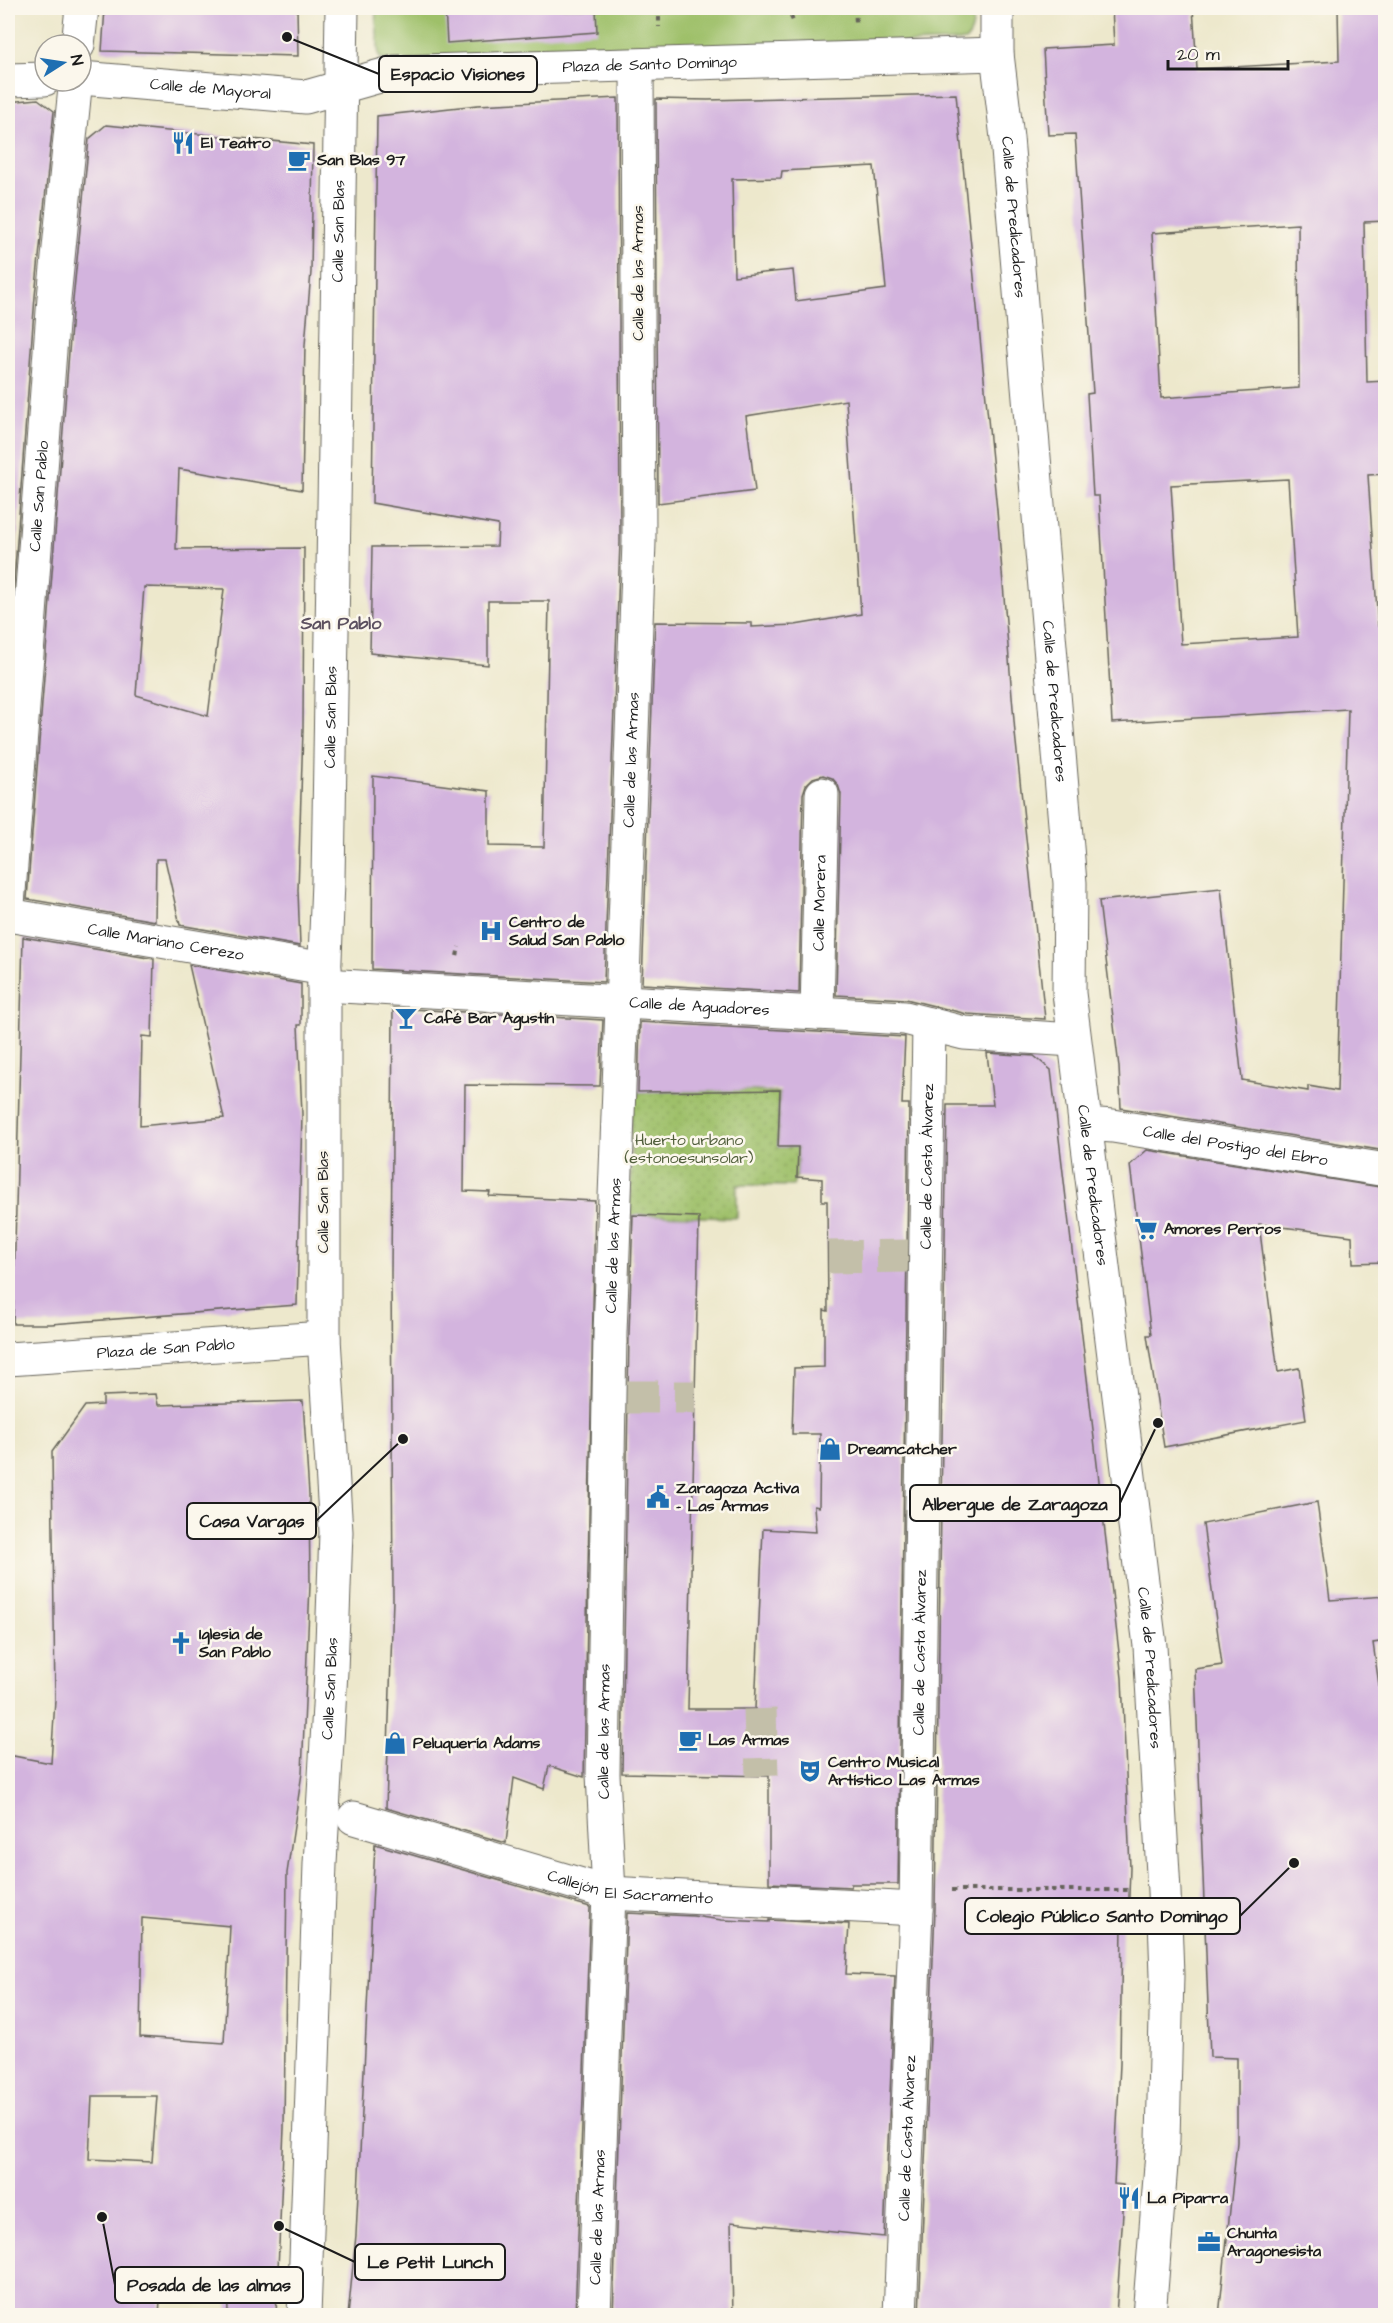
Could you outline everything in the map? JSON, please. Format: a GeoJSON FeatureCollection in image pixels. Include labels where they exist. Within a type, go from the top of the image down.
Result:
{"type":"FeatureCollection","features":[{"type":"Feature","properties":{"kind":"street"},"geometry":{"type":"LineString","coordinates":[[79,33],[82,8]]}},
{"type":"Feature","properties":{"kind":"street"},"geometry":{"type":"LineString","coordinates":[[339,88],[342,8]]}},
{"type":"Feature","properties":{"kind":"street"},"geometry":{"type":"LineString","coordinates":[[997,8],[998,54]]}},
{"type":"Feature","properties":{"kind":"street","name":"Plaza de Santo Domingo"},"geometry":{"type":"LineString","coordinates":[[339,88],[394,72],[998,54]]}},
{"type":"Feature","properties":{"kind":"street","name":"Calle de Predicadores"},"geometry":{"type":"LineString","coordinates":[[998,54],[1070,883],[1069,993],[1073,1040],[1150,1646],[1167,1975],[1163,2140],[1149,2316]]}},
{"type":"Feature","properties":{"kind":"street","name":"Calle de las Armas"},"geometry":{"type":"LineString","coordinates":[[594,2316],[609,1893],[603,1774],[617,1397],[623,1002],[639,542],[637,66]]}},
{"type":"Feature","properties":{"kind":"street","name":"Calle de Mayoral"},"geometry":{"type":"LineString","coordinates":[[8,80],[33,81]]}},
{"type":"Feature","properties":{"kind":"street","name":"Calle de Mayoral"},"geometry":{"type":"LineString","coordinates":[[93,84],[299,97],[314,96],[339,88]]}},
{"type":"Feature","properties":{"kind":"street","name":"Calle San Blas"},"geometry":{"type":"LineString","coordinates":[[304,2316],[320,1864],[336,1532],[324,1338],[324,977],[328,880],[339,88]]}},
{"type":"Feature","properties":{"kind":"street","name":"Calle San Pablo"},"geometry":{"type":"LineString","coordinates":[[8,905],[54,298],[66,93]]}},
{"type":"Feature","properties":{"kind":"street","name":"Calle Morera"},"geometry":{"type":"LineString","coordinates":[[817,1013],[822,794]]}},
{"type":"Feature","properties":{"kind":"street","name":"Calle Mariano Cerezo"},"geometry":{"type":"LineString","coordinates":[[8,915],[324,977]]}},
{"type":"Feature","properties":{"kind":"street","name":"Calle de Aguadores"},"geometry":{"type":"LineString","coordinates":[[324,977],[623,1002],[905,1018],[964,1033],[1073,1040]]}},
{"type":"Feature","properties":{"kind":"street","name":"Calle de Casta Álvarez"},"geometry":{"type":"LineString","coordinates":[[900,2316],[916,1899],[917,1256],[928,1024]]}},
{"type":"Feature","properties":{"kind":"street","name":"Calle del Postigo del Ebro"},"geometry":{"type":"LineString","coordinates":[[1085,1124],[1113,1126],[1386,1170]]}},
{"type":"Feature","properties":{"kind":"street","name":"Plaza de San Pablo"},"geometry":{"type":"LineString","coordinates":[[8,1359],[324,1338]]}},
{"type":"Feature","properties":{"kind":"street","name":"Callejón El Sacramento"},"geometry":{"type":"LineString","coordinates":[[354,1818],[609,1893],[916,1899]]}},
{"type":"Feature","properties":{"kind":"path"},"geometry":{"type":"LineString","coordinates":[[787,8],[797,31]]}},
{"type":"Feature","properties":{"kind":"path"},"geometry":{"type":"LineString","coordinates":[[916,1899],[1164,1890]]}},
{"type":"Feature","properties":{"kind":"green space"},"geometry":{"type":"Polygon","coordinates":[[[375,8],[973,8],[973,21],[972,30],[965,41],[386,61],[379,57],[375,8]]]}},
{"type":"Feature","properties":{"kind":"green space","name":"Huerto urbano (estonoesunsolar)"},"geometry":{"type":"Polygon","coordinates":[[[745,1090],[779,1093],[778,1147],[798,1147],[797,1177],[795,1177],[793,1186],[737,1185],[737,1218],[630,1215],[632,1092],[745,1090]]]}},
{"type":"Feature","properties":{"kind":"building"},"geometry":{"type":"Polygon","coordinates":[[[105,8],[297,8],[298,56],[102,51],[105,8]]]}},
{"type":"Feature","properties":{"kind":"building"},"geometry":{"type":"Polygon","coordinates":[[[445,8],[596,8],[597,32],[447,43],[445,8]]]}},
{"type":"Feature","properties":{"kind":"building"},"geometry":{"type":"Polygon","coordinates":[[[1112,8],[1193,8],[1197,69],[1339,61],[1338,8],[1386,8],[1386,221],[1364,222],[1367,382],[1386,381],[1386,474],[1368,475],[1378,626],[1386,626],[1386,1151],[1121,1108],[1119,1067],[1099,901],[1221,888],[1242,1080],[1308,1091],[1308,1086],[1337,1091],[1348,709],[1112,723],[1099,496],[1093,496],[1087,394],[1093,393],[1075,134],[1048,135],[1043,49],[1114,45],[1112,8]],[[1298,224],[1152,233],[1161,398],[1299,388],[1298,224]],[[1288,479],[1171,485],[1181,644],[1298,637],[1288,479]]]}},
{"type":"Feature","properties":{"kind":"building"},"geometry":{"type":"Polygon","coordinates":[[[956,94],[997,510],[1015,733],[1045,1019],[967,1014],[906,999],[836,995],[841,794],[832,778],[823,775],[813,778],[806,785],[803,794],[799,993],[642,984],[655,622],[752,623],[752,627],[795,625],[861,614],[846,400],[746,416],[755,491],[658,503],[656,99],[708,100],[956,94]],[[874,166],[782,171],[781,178],[732,179],[734,276],[793,270],[796,301],[886,289],[874,166]]]}},
{"type":"Feature","properties":{"kind":"building"},"geometry":{"type":"Polygon","coordinates":[[[618,98],[620,542],[604,982],[372,969],[373,776],[489,791],[489,846],[544,847],[549,601],[488,601],[488,665],[370,653],[372,547],[497,546],[498,525],[372,503],[377,116],[478,105],[618,98]]]}},
{"type":"Feature","properties":{"kind":"building"},"geometry":{"type":"Polygon","coordinates":[[[38,99],[54,111],[35,296],[8,663],[8,102],[38,99]]]}},
{"type":"Feature","properties":{"kind":"building"},"geometry":{"type":"Polygon","coordinates":[[[106,125],[313,145],[311,272],[305,345],[302,490],[179,469],[176,549],[304,548],[303,730],[298,890],[300,946],[180,925],[165,859],[156,859],[155,921],[27,899],[73,300],[89,139],[106,125]],[[144,587],[136,695],[208,716],[224,589],[144,587]]]}},
{"type":"Feature","properties":{"kind":"building"},"geometry":{"type":"Polygon","coordinates":[[[23,937],[154,959],[152,1037],[142,1036],[140,1126],[224,1118],[189,965],[301,984],[301,1025],[298,1025],[302,1114],[297,1305],[51,1324],[13,1324],[23,937]]]}},
{"type":"Feature","properties":{"kind":"building"},"geometry":{"type":"Polygon","coordinates":[[[393,1008],[603,1020],[600,1086],[465,1085],[464,1191],[490,1192],[489,1196],[595,1201],[584,1777],[549,1766],[544,1789],[514,1778],[506,1843],[386,1808],[393,1599],[391,1273],[393,1008]]]}},
{"type":"Feature","properties":{"kind":"building"},"geometry":{"type":"Polygon","coordinates":[[[640,1022],[905,1037],[902,1104],[909,1104],[898,1884],[851,1884],[851,1887],[769,1883],[769,1776],[622,1773],[633,1215],[699,1217],[688,1709],[755,1709],[763,1529],[816,1532],[814,1506],[819,1507],[820,1434],[792,1434],[794,1368],[824,1367],[824,1310],[828,1311],[827,1201],[822,1201],[822,1179],[797,1177],[798,1147],[778,1147],[780,1090],[638,1092],[640,1022]]]}},
{"type":"Feature","properties":{"kind":"building"},"geometry":{"type":"Polygon","coordinates":[[[987,1053],[1034,1056],[1051,1070],[1122,1678],[1130,1868],[1128,1923],[1122,1923],[1120,2064],[1114,2184],[1123,2185],[1123,2213],[1116,2316],[919,2316],[935,1909],[947,1105],[993,1105],[987,1053]]]}},
{"type":"Feature","properties":{"kind":"building"},"geometry":{"type":"Polygon","coordinates":[[[1147,1150],[1386,1188],[1386,1262],[1353,1263],[1352,1236],[1259,1224],[1278,1372],[1299,1368],[1306,1420],[1164,1447],[1147,1335],[1151,1335],[1130,1165],[1147,1150]]]}},
{"type":"Feature","properties":{"kind":"building"},"geometry":{"type":"Polygon","coordinates":[[[156,1394],[158,1405],[303,1401],[309,1494],[310,1585],[302,1773],[287,1873],[284,2128],[276,2316],[228,2316],[227,2272],[162,2271],[159,2316],[8,2316],[8,1755],[51,1763],[55,1700],[52,1452],[85,1406],[103,1405],[103,1396],[156,1394]],[[142,1918],[140,2037],[224,2043],[230,1926],[142,1918]],[[92,2096],[89,2159],[152,2162],[157,2096],[92,2096]]]}},
{"type":"Feature","properties":{"kind":"building"},"geometry":{"type":"Polygon","coordinates":[[[1317,1502],[1330,1600],[1386,1596],[1386,1641],[1373,1643],[1386,1734],[1386,2316],[1219,2316],[1237,2142],[1237,2058],[1210,2057],[1195,1669],[1222,1665],[1203,1524],[1317,1502]]]}},
{"type":"Feature","properties":{"kind":"building"},"geometry":{"type":"Polygon","coordinates":[[[375,1844],[590,1907],[575,2316],[348,2316],[356,2235],[375,1844]]]}},
{"type":"Feature","properties":{"kind":"building"},"geometry":{"type":"Polygon","coordinates":[[[627,1913],[693,1916],[722,1920],[849,1924],[846,1974],[895,1976],[884,2237],[731,2222],[733,2316],[613,2316],[627,1913]]]}},
{"type":"Feature","properties":{"kind":"tunnel"},"geometry":{"type":"LineString","coordinates":[[828,1257],[909,1256]]}},
{"type":"Feature","properties":{"kind":"tunnel"},"geometry":{"type":"LineString","coordinates":[[625,1397],[695,1397]]}},
{"type":"Feature","properties":{"kind":"tunnel"},"geometry":{"type":"LineString","coordinates":[[760,1709],[762,1776]]}},
{"type":"Feature","properties":{"kind":"place","name":"Espacio Visiones"},"geometry":{"type":"Point","coordinates":[287,37]}},
{"type":"Feature","properties":{"kind":"place","name":"El Teatro"},"geometry":{"type":"Point","coordinates":[183,143]}},
{"type":"Feature","properties":{"kind":"place","name":"San Blas 97"},"geometry":{"type":"Point","coordinates":[299,160]}},
{"type":"Feature","properties":{"kind":"place","name":"Centro de Salud San Pablo"},"geometry":{"type":"Point","coordinates":[491,931]}},
{"type":"Feature","properties":{"kind":"place","name":"Café Bar Agustín"},"geometry":{"type":"Point","coordinates":[406,1018]}},
{"type":"Feature","properties":{"kind":"place","name":"Amores Perros"},"geometry":{"type":"Point","coordinates":[1146,1229]}},
{"type":"Feature","properties":{"kind":"place","name":"Albergue de Zaragoza"},"geometry":{"type":"Point","coordinates":[1158,1423]}},
{"type":"Feature","properties":{"kind":"place","name":"Casa Vargas"},"geometry":{"type":"Point","coordinates":[403,1439]}},
{"type":"Feature","properties":{"kind":"place","name":"Dreamcatcher"},"geometry":{"type":"Point","coordinates":[830,1449]}},
{"type":"Feature","properties":{"kind":"place","name":"Zaragoza Activa - Las Armas"},"geometry":{"type":"Point","coordinates":[658,1497]}},
{"type":"Feature","properties":{"kind":"place","name":"Iglesia de San Pablo"},"geometry":{"type":"Point","coordinates":[181,1643]}},
{"type":"Feature","properties":{"kind":"place","name":"Las Armas"},"geometry":{"type":"Point","coordinates":[690,1740]}},
{"type":"Feature","properties":{"kind":"place","name":"Peluquería Adams"},"geometry":{"type":"Point","coordinates":[395,1743]}},
{"type":"Feature","properties":{"kind":"place","name":"Centro Musical Artístico Las Armas"},"geometry":{"type":"Point","coordinates":[810,1771]}},
{"type":"Feature","properties":{"kind":"place","name":"Colegio Público Santo Domingo"},"geometry":{"type":"Point","coordinates":[1294,1863]}},
{"type":"Feature","properties":{"kind":"place","name":"La Piparra"},"geometry":{"type":"Point","coordinates":[1129,2198]}},
{"type":"Feature","properties":{"kind":"place","name":"Posada de las almas"},"geometry":{"type":"Point","coordinates":[102,2217]}},
{"type":"Feature","properties":{"kind":"place","name":"Le Petit Lunch"},"geometry":{"type":"Point","coordinates":[279,2226]}},
{"type":"Feature","properties":{"kind":"place","name":"Chunta Aragonesista"},"geometry":{"type":"Point","coordinates":[1209,2242]}},
{"type":"Feature","properties":{"kind":"district","name":"San Pablo"},"geometry":{"type":"Point","coordinates":[341,623]}}]}
